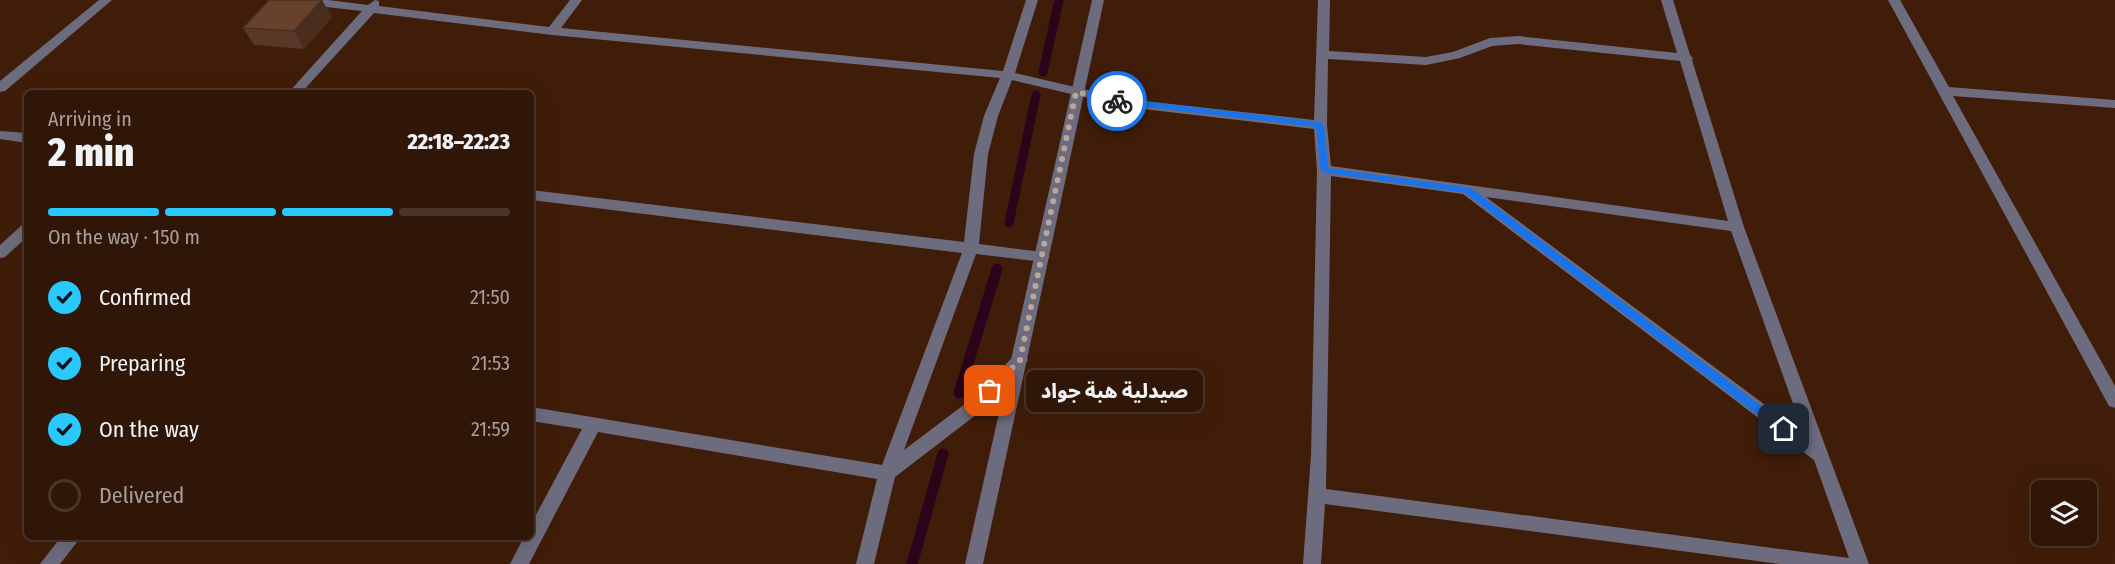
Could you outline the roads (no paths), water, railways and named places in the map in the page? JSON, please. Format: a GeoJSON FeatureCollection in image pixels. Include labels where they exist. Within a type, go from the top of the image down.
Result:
{"type":"FeatureCollection","features":[{"type":"Feature","properties":{"kind":"street"},"geometry":{"type":"LineString","coordinates":[[0,88],[106,0]]}},
{"type":"Feature","properties":{"kind":"street"},"geometry":{"type":"LineString","coordinates":[[299,0],[375,4],[552,31],[1008,75],[1126,103],[1320,125]]}},
{"type":"Feature","properties":{"kind":"street"},"geometry":{"type":"LineString","coordinates":[[552,31],[576,0]]}},
{"type":"Feature","properties":{"kind":"street"},"geometry":{"type":"LineString","coordinates":[[865,564],[887,473],[971,249],[981,154],[991,116],[1008,75],[1032,0]]}},
{"type":"Feature","properties":{"kind":"street"},"geometry":{"type":"LineString","coordinates":[[974,564],[1098,0]]}},
{"type":"Feature","properties":{"kind":"street"},"geometry":{"type":"LineString","coordinates":[[1312,564],[1316,495],[1324,170],[1320,125],[1324,0]]}},
{"type":"Feature","properties":{"kind":"street"},"geometry":{"type":"LineString","coordinates":[[1667,0],[1687,58],[1737,227],[1860,564]]}},
{"type":"Feature","properties":{"kind":"street"},"geometry":{"type":"LineString","coordinates":[[1894,0],[2115,401]]}},
{"type":"Feature","properties":{"kind":"street"},"geometry":{"type":"LineString","coordinates":[[297,90],[375,4]]}},
{"type":"Feature","properties":{"kind":"street"},"geometry":{"type":"LineString","coordinates":[[1324,55],[1426,61],[1456,56],[1490,42],[1518,40],[1687,58]]}},
{"type":"Feature","properties":{"kind":"street"},"geometry":{"type":"LineString","coordinates":[[1943,91],[2115,104]]}},
{"type":"Feature","properties":{"kind":"street"},"geometry":{"type":"LineString","coordinates":[[0,135],[24,138]]}},
{"type":"Feature","properties":{"kind":"street"},"geometry":{"type":"LineString","coordinates":[[1324,170],[1737,227]]}},
{"type":"Feature","properties":{"kind":"street"},"geometry":{"type":"LineString","coordinates":[[1467,190],[1822,457]]}},
{"type":"Feature","properties":{"kind":"street"},"geometry":{"type":"LineString","coordinates":[[534,195],[1043,257]]}},
{"type":"Feature","properties":{"kind":"street"},"geometry":{"type":"LineString","coordinates":[[0,253],[24,232]]}},
{"type":"Feature","properties":{"kind":"street"},"geometry":{"type":"LineString","coordinates":[[534,415],[887,473],[975,406],[1020,360]]}},
{"type":"Feature","properties":{"kind":"street"},"geometry":{"type":"LineString","coordinates":[[534,536],[593,425]]}},
{"type":"Feature","properties":{"kind":"street"},"geometry":{"type":"LineString","coordinates":[[1316,495],[1843,564]]}},
{"type":"Feature","properties":{"kind":"street"},"geometry":{"type":"LineString","coordinates":[[50,564],[70,540]]}},
{"type":"Feature","properties":{"kind":"street"},"geometry":{"type":"LineString","coordinates":[[519,564],[532,540]]}},
{"type":"Feature","properties":{"kind":"waterway"},"geometry":{"type":"LineString","coordinates":[[1043,72],[1059,0]]}},
{"type":"Feature","properties":{"kind":"waterway"},"geometry":{"type":"LineString","coordinates":[[1009,223],[1036,95]]}},
{"type":"Feature","properties":{"kind":"waterway"},"geometry":{"type":"LineString","coordinates":[[959,393],[997,269]]}},
{"type":"Feature","properties":{"kind":"waterway"},"geometry":{"type":"LineString","coordinates":[[912,564],[943,454]]}},
{"type":"Feature","properties":{"kind":"place","name":"صيدلية هبة جواد"},"geometry":{"type":"Point","coordinates":[990,391]}}]}
